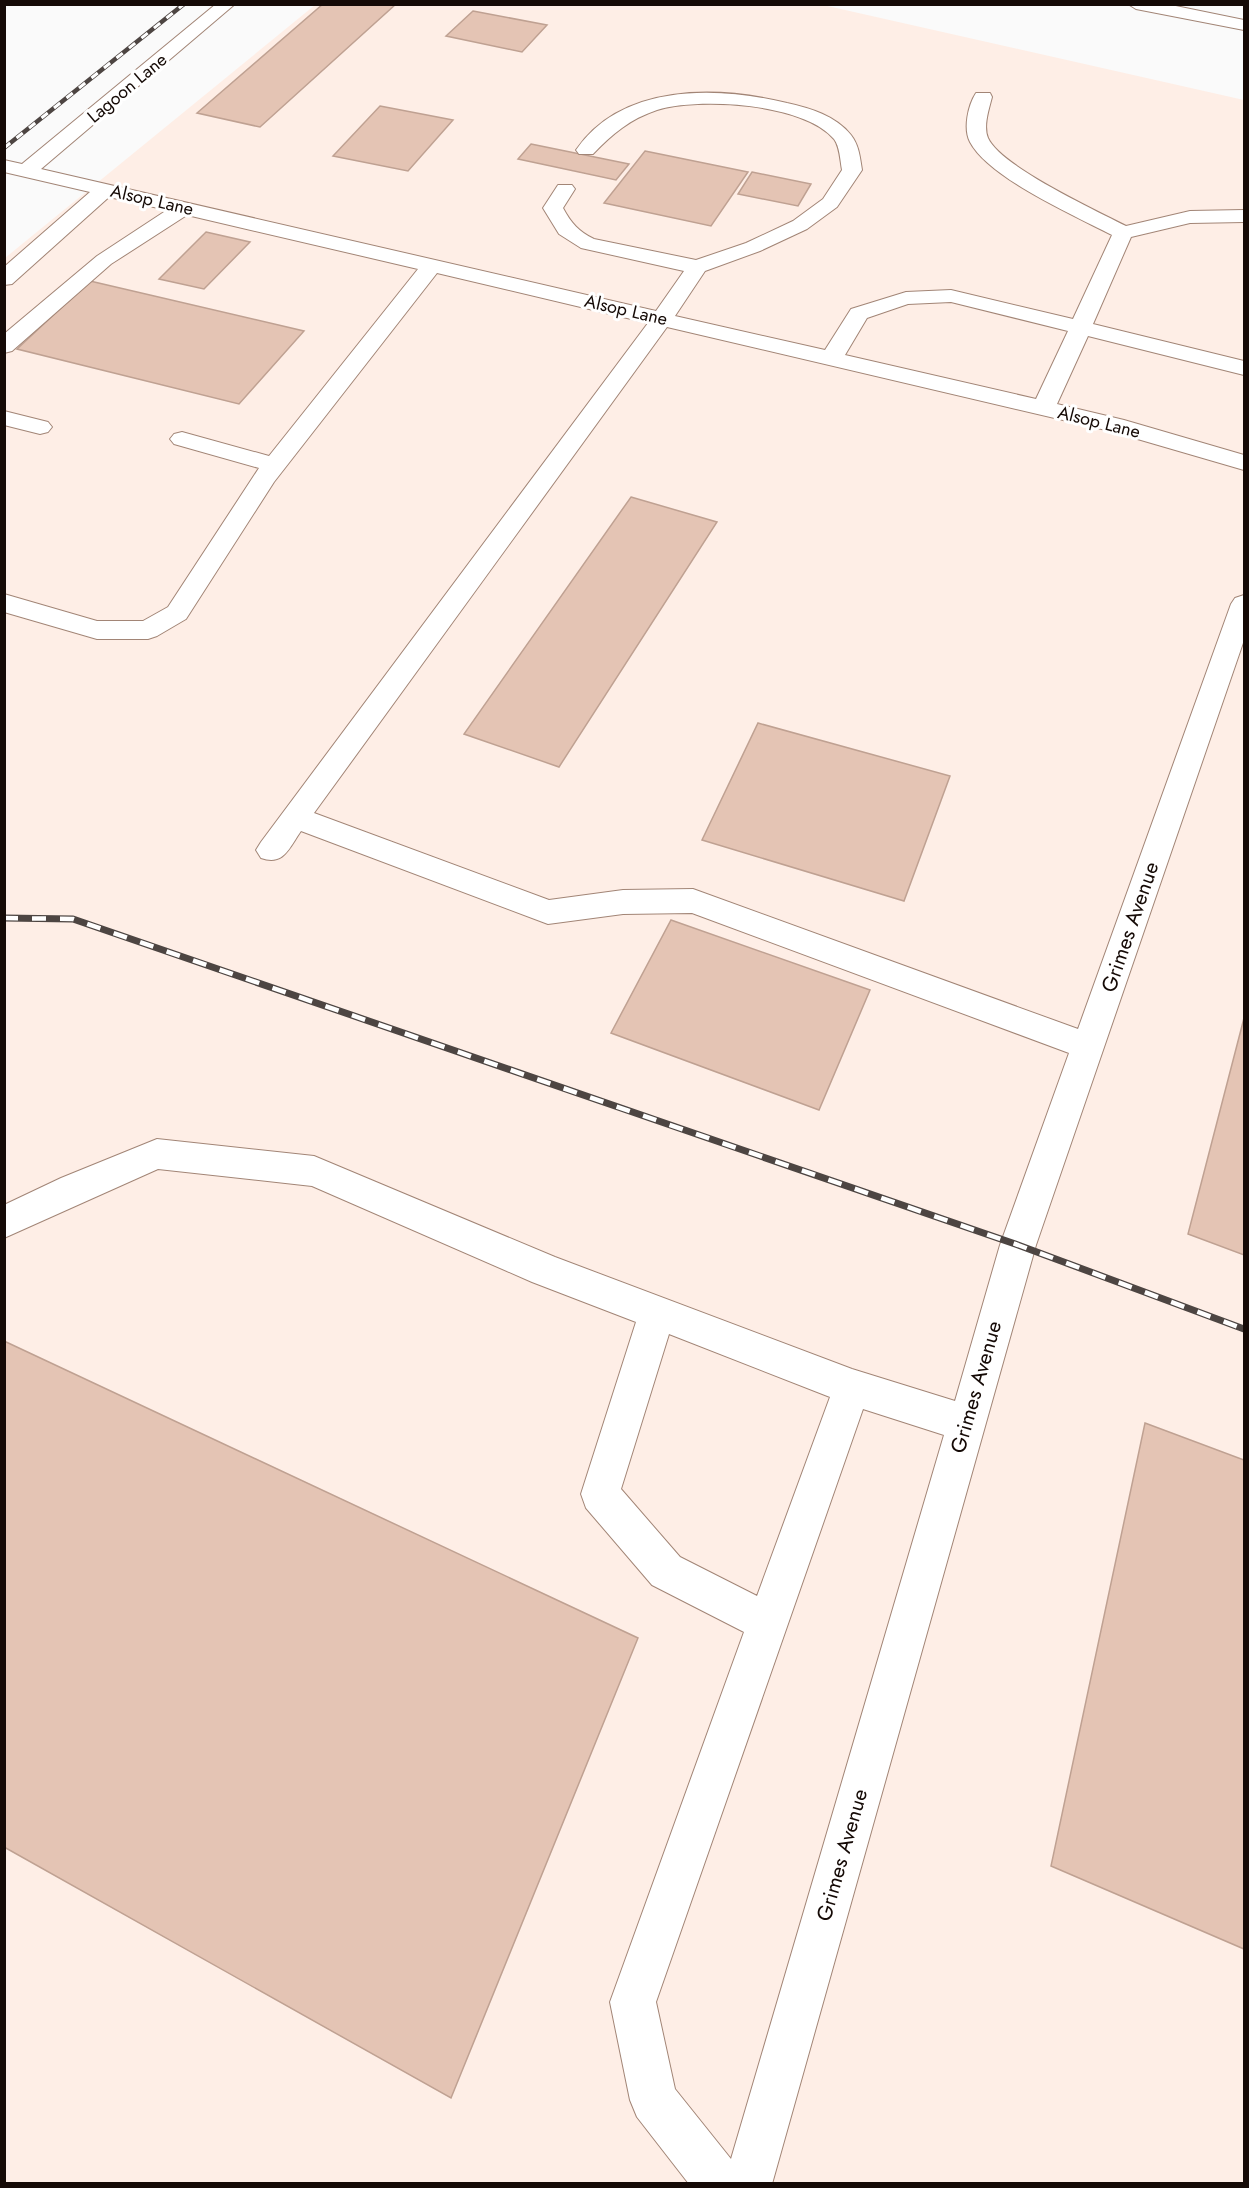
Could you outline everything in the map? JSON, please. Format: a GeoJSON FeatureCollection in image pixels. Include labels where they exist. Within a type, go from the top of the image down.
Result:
{"type":"FeatureCollection","features":[{"type":"Feature","properties":{"kind":"street","name":"Lagoon Lane"},"geometry":{"type":"LineString","coordinates":[[26,171],[227,4]]}},
{"type":"Feature","properties":{"kind":"street"},"geometry":{"type":"LineString","coordinates":[[1136,4],[1245,26]]}},
{"type":"Feature","properties":{"kind":"street"},"geometry":{"type":"LineString","coordinates":[[565,189],[553,208],[572,237],[588,244],[697,267],[753,247],[800,225],[830,203],[852,170],[844,139],[817,117],[765,102],[711,96],[679,98],[643,108],[607,128],[586,150]]}},
{"type":"Feature","properties":{"kind":"street"},"geometry":{"type":"LineString","coordinates":[[983,97],[977,115],[979,141],[992,157],[1032,183],[1123,233],[1190,217],[1245,216]]}},
{"type":"Feature","properties":{"kind":"street","name":"Alsop Lane"},"geometry":{"type":"LineString","coordinates":[[4,166],[1116,425],[1245,463]]}},
{"type":"Feature","properties":{"kind":"street"},"geometry":{"type":"LineString","coordinates":[[4,279],[106,189]]}},
{"type":"Feature","properties":{"kind":"street"},"geometry":{"type":"LineString","coordinates":[[4,346],[104,260],[184,208]]}},
{"type":"Feature","properties":{"kind":"street"},"geometry":{"type":"LineString","coordinates":[[1044,408],[1123,233]]}},
{"type":"Feature","properties":{"kind":"street"},"geometry":{"type":"LineString","coordinates":[[4,603],[97,630],[148,630],[177,613],[274,465],[432,265]]}},
{"type":"Feature","properties":{"kind":"street"},"geometry":{"type":"LineString","coordinates":[[271,850],[662,319],[697,267]]}},
{"type":"Feature","properties":{"kind":"street"},"geometry":{"type":"LineString","coordinates":[[832,358],[859,314],[906,298],[951,296],[1245,368]]}},
{"type":"Feature","properties":{"kind":"street"},"geometry":{"type":"LineString","coordinates":[[4,418],[40,427]]}},
{"type":"Feature","properties":{"kind":"street"},"geometry":{"type":"LineString","coordinates":[[182,439],[274,465]]}},
{"type":"Feature","properties":{"kind":"street","name":"Grimes Avenue"},"geometry":{"type":"LineString","coordinates":[[748,2184],[1018,1245],[1245,604]]}},
{"type":"Feature","properties":{"kind":"street"},"geometry":{"type":"LineString","coordinates":[[295,817],[548,912],[623,902],[693,901],[1088,1046]]}},
{"type":"Feature","properties":{"kind":"street"},"geometry":{"type":"LineString","coordinates":[[4,1222],[72,1189],[157,1154],[314,1171],[545,1270],[852,1387],[966,1423]]}},
{"type":"Feature","properties":{"kind":"street"},"geometry":{"type":"LineString","coordinates":[[657,1313],[600,1494],[666,1571],[768,1623]]}},
{"type":"Feature","properties":{"kind":"street"},"geometry":{"type":"LineString","coordinates":[[720,2184],[654,2100],[633,2002],[852,1387]]}},
{"type":"Feature","properties":{"kind":"shaded area"},"geometry":{"type":"Polygon","coordinates":[[[315,5],[823,5],[1244,100],[1244,2183],[5,2184],[5,258],[315,5]]]}},
{"type":"Feature","properties":{"kind":"building"},"geometry":{"type":"Polygon","coordinates":[[[323,4],[396,4],[260,127],[197,113],[323,4]]]}},
{"type":"Feature","properties":{"kind":"building"},"geometry":{"type":"Polygon","coordinates":[[[473,11],[547,25],[522,52],[446,36],[473,11]]]}},
{"type":"Feature","properties":{"kind":"building"},"geometry":{"type":"Polygon","coordinates":[[[380,106],[453,120],[408,171],[333,156],[380,106]]]}},
{"type":"Feature","properties":{"kind":"building"},"geometry":{"type":"Polygon","coordinates":[[[531,144],[629,164],[616,180],[518,159],[531,144]]]}},
{"type":"Feature","properties":{"kind":"building"},"geometry":{"type":"Polygon","coordinates":[[[645,151],[748,172],[711,226],[604,203],[645,151]]]}},
{"type":"Feature","properties":{"kind":"building"},"geometry":{"type":"Polygon","coordinates":[[[752,172],[811,184],[798,206],[738,194],[752,172]]]}},
{"type":"Feature","properties":{"kind":"building"},"geometry":{"type":"Polygon","coordinates":[[[206,232],[250,242],[204,289],[159,279],[206,232]]]}},
{"type":"Feature","properties":{"kind":"building"},"geometry":{"type":"Polygon","coordinates":[[[90,281],[304,331],[239,404],[17,349],[90,281]]]}},
{"type":"Feature","properties":{"kind":"building"},"geometry":{"type":"Polygon","coordinates":[[[631,497],[717,522],[559,767],[464,734],[631,497]]]}},
{"type":"Feature","properties":{"kind":"building"},"geometry":{"type":"Polygon","coordinates":[[[758,723],[950,776],[904,901],[702,840],[758,723]]]}},
{"type":"Feature","properties":{"kind":"building"},"geometry":{"type":"Polygon","coordinates":[[[671,920],[870,990],[819,1110],[611,1033],[671,920]]]}},
{"type":"Feature","properties":{"kind":"building"},"geometry":{"type":"Polygon","coordinates":[[[1244,1018],[1244,1255],[1188,1234],[1244,1018]]]}},
{"type":"Feature","properties":{"kind":"building"},"geometry":{"type":"Polygon","coordinates":[[[4,1341],[638,1638],[451,2098],[4,1847],[4,1341]]]}},
{"type":"Feature","properties":{"kind":"building"},"geometry":{"type":"Polygon","coordinates":[[[1145,1423],[1244,1460],[1244,1949],[1051,1866],[1145,1423]]]}},
{"type":"Feature","properties":{"kind":"railway"},"geometry":{"type":"LineString","coordinates":[[4,148],[184,4]]}},
{"type":"Feature","properties":{"kind":"railway"},"geometry":{"type":"LineString","coordinates":[[4,918],[73,919],[1018,1245],[1244,1329]]}}]}
